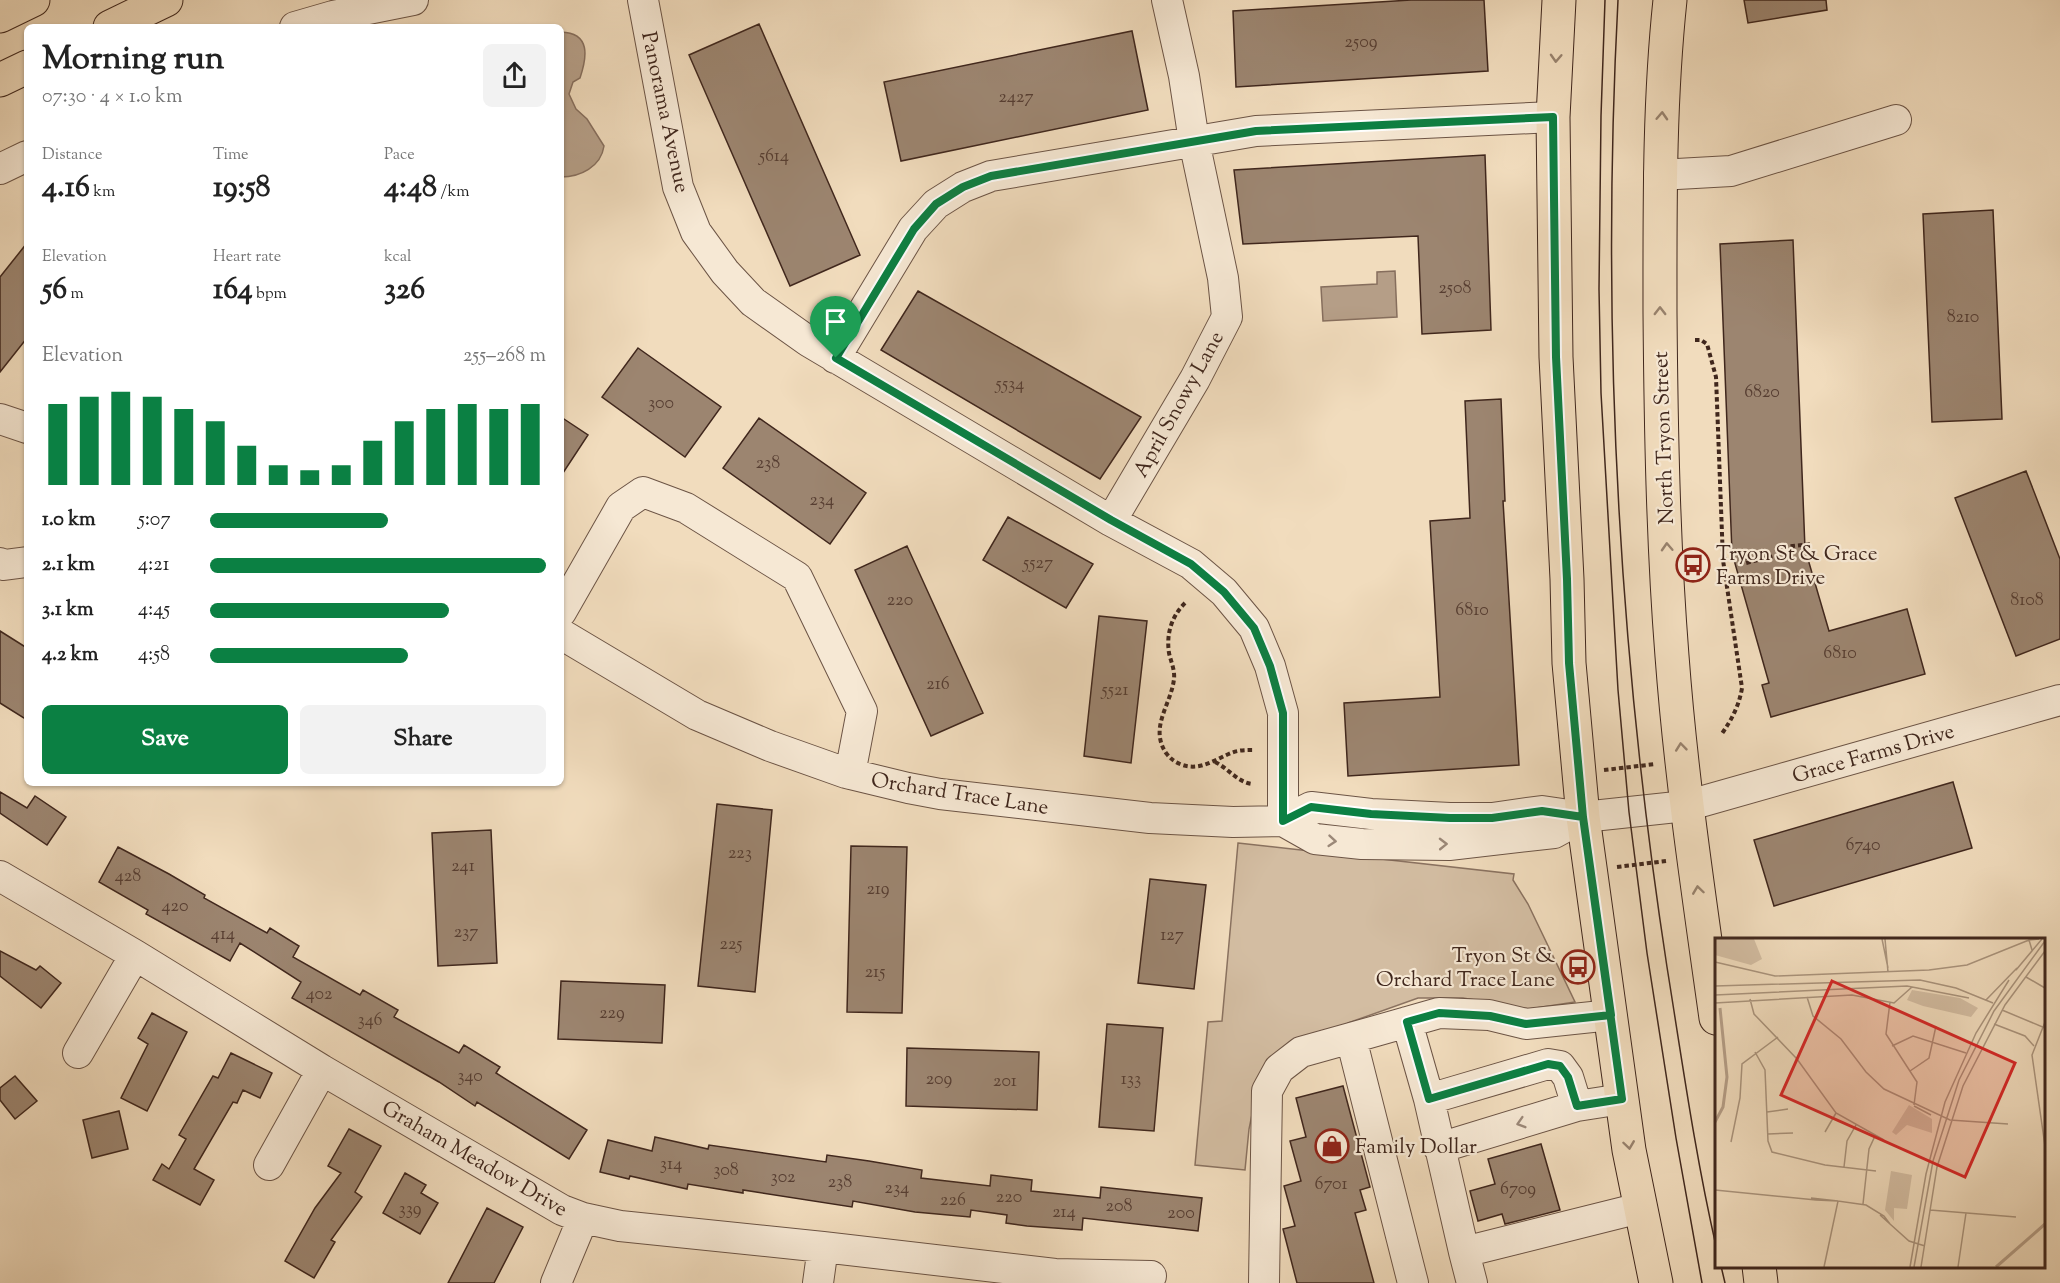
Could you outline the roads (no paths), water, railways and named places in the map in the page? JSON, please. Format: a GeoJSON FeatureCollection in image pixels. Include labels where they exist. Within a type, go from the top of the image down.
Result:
{"type":"FeatureCollection","features":[{"type":"Feature","properties":{"kind":"main road"},"geometry":{"type":"LineString","coordinates":[[0,16],[33,0]]}},
{"type":"Feature","properties":{"kind":"main road"},"geometry":{"type":"LineString","coordinates":[[116,24],[166,0]]}},
{"type":"Feature","properties":{"kind":"main road"},"geometry":{"type":"LineString","coordinates":[[1559,0],[1553,117],[1556,357],[1569,663],[1583,817],[1622,1099],[1640,1208],[1656,1283]]}},
{"type":"Feature","properties":{"kind":"main road","name":"North Tryon Street"},"geometry":{"type":"LineString","coordinates":[[1670,0],[1659,175],[1662,448],[1672,655],[1686,806],[1715,1011]]}},
{"type":"Feature","properties":{"kind":"main road"},"geometry":{"type":"LineString","coordinates":[[0,80],[24,68]]}},
{"type":"Feature","properties":{"kind":"main road"},"geometry":{"type":"LineString","coordinates":[[1759,1268],[1761,1283]]}},
{"type":"Feature","properties":{"kind":"street"},"geometry":{"type":"LineString","coordinates":[[305,24],[413,0]]}},
{"type":"Feature","properties":{"kind":"street","name":"Panorama Avenue"},"geometry":{"type":"LineString","coordinates":[[643,0],[678,187],[696,232],[725,272],[753,302],[808,341],[1111,520],[1191,564],[1224,592],[1254,628],[1270,666],[1283,713],[1283,821]]}},
{"type":"Feature","properties":{"kind":"street","name":"April Snowy Lane"},"geometry":{"type":"LineString","coordinates":[[1111,520],[1195,379],[1227,317],[1223,278],[1167,0]]}},
{"type":"Feature","properties":{"kind":"street"},"geometry":{"type":"LineString","coordinates":[[836,358],[914,229],[936,204],[963,187],[991,176],[1256,131],[1553,117]]}},
{"type":"Feature","properties":{"kind":"street"},"geometry":{"type":"LineString","coordinates":[[1659,175],[1731,171],[1896,120]]}},
{"type":"Feature","properties":{"kind":"street"},"geometry":{"type":"LineString","coordinates":[[0,169],[24,157]]}},
{"type":"Feature","properties":{"kind":"street"},"geometry":{"type":"LineString","coordinates":[[0,419],[24,427]]}},
{"type":"Feature","properties":{"kind":"street"},"geometry":{"type":"LineString","coordinates":[[564,607],[621,507],[643,492],[686,508],[797,577],[862,711],[850,774]]}},
{"type":"Feature","properties":{"kind":"street"},"geometry":{"type":"LineString","coordinates":[[0,563],[4,565],[24,562]]}},
{"type":"Feature","properties":{"kind":"street","name":"Orchard Trace Lane"},"geometry":{"type":"LineString","coordinates":[[564,636],[697,715],[770,746],[850,774],[940,794],[1150,818],[1233,822],[1283,821],[1311,807],[1371,814],[1492,818],[1542,811],[1583,817],[1686,806]]}},
{"type":"Feature","properties":{"kind":"street","name":"Grace Farms Drive"},"geometry":{"type":"LineString","coordinates":[[1686,806],[2060,700]]}},
{"type":"Feature","properties":{"kind":"street","name":"Graham Meadow Drive"},"geometry":{"type":"LineString","coordinates":[[0,876],[135,955],[322,1070],[562,1210],[583,1218],[620,1226],[824,1247],[1054,1279],[1152,1276]]}},
{"type":"Feature","properties":{"kind":"street"},"geometry":{"type":"LineString","coordinates":[[78,1053],[135,955]]}},
{"type":"Feature","properties":{"kind":"street"},"geometry":{"type":"LineString","coordinates":[[1264,1283],[1267,1091],[1279,1069],[1301,1052],[1439,1013],[1490,1016],[1526,1024],[1611,1015]]}},
{"type":"Feature","properties":{"kind":"street"},"geometry":{"type":"LineString","coordinates":[[1407,1022],[1429,1099],[1472,1283]]}},
{"type":"Feature","properties":{"kind":"street"},"geometry":{"type":"LineString","coordinates":[[1351,1038],[1413,1283]]}},
{"type":"Feature","properties":{"kind":"street"},"geometry":{"type":"LineString","coordinates":[[1429,1099],[1548,1064],[1560,1066],[1568,1077],[1577,1106]]}},
{"type":"Feature","properties":{"kind":"street"},"geometry":{"type":"LineString","coordinates":[[269,1165],[322,1070]]}},
{"type":"Feature","properties":{"kind":"street"},"geometry":{"type":"LineString","coordinates":[[1439,1148],[1577,1106],[1622,1099]]}},
{"type":"Feature","properties":{"kind":"street"},"geometry":{"type":"LineString","coordinates":[[1464,1252],[1640,1208]]}},
{"type":"Feature","properties":{"kind":"street"},"geometry":{"type":"LineString","coordinates":[[556,1283],[583,1218]]}},
{"type":"Feature","properties":{"kind":"street"},"geometry":{"type":"LineString","coordinates":[[818,1283],[824,1247]]}},
{"type":"Feature","properties":{"kind":"tram line"},"geometry":{"type":"LineString","coordinates":[[1605,0],[1599,289],[1601,393],[1618,690],[1629,812],[1647,953],[1676,1138],[1702,1283]]}},
{"type":"Feature","properties":{"kind":"tram line"},"geometry":{"type":"LineString","coordinates":[[1618,0],[1613,121],[1613,364],[1625,606],[1650,847],[1695,1142],[1715,1242]]}},
{"type":"Feature","properties":{"kind":"tram line"},"geometry":{"type":"LineString","coordinates":[[1721,1268],[1725,1283]]}},
{"type":"Feature","properties":{"kind":"place","name":"Tryon St & Grace Farms Drive"},"geometry":{"type":"Point","coordinates":[1693,565]}},
{"type":"Feature","properties":{"kind":"place","name":"Tryon St & Orchard Trace Lane"},"geometry":{"type":"Point","coordinates":[1578,967]}},
{"type":"Feature","properties":{"kind":"place","name":"Family Dollar"},"geometry":{"type":"Point","coordinates":[1332,1146]}}]}
